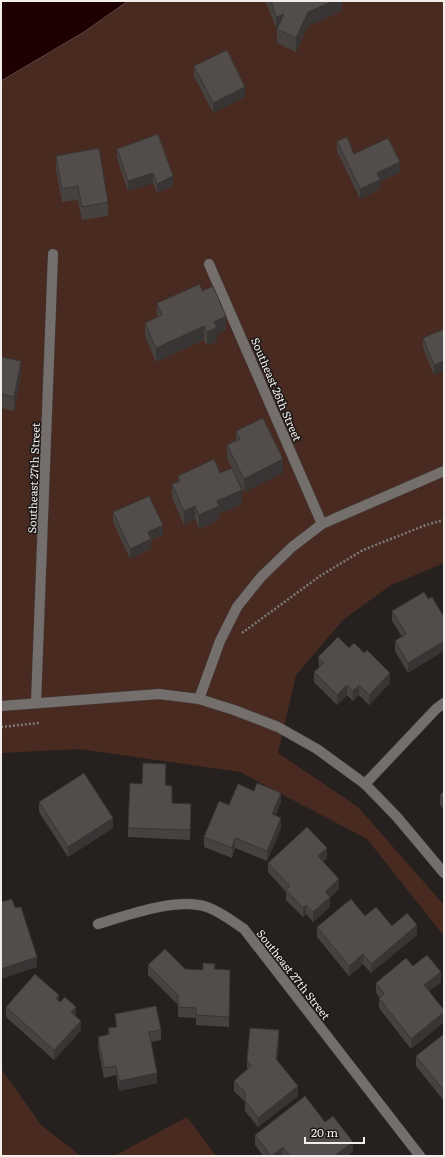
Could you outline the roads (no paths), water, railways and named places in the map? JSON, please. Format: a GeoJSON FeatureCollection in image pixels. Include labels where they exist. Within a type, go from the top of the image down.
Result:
{"type":"FeatureCollection","features":[{"type":"Feature","properties":{"kind":"street","name":"Southeast 27th Street"},"geometry":{"type":"LineString","coordinates":[[36,703],[53,254]]}},
{"type":"Feature","properties":{"kind":"street","name":"Southeast 26th Street"},"geometry":{"type":"LineString","coordinates":[[210,264],[322,524]]}},
{"type":"Feature","properties":{"kind":"street"},"geometry":{"type":"LineString","coordinates":[[199,699],[220,641],[237,606],[261,576],[292,547],[322,524],[444,471]]}},
{"type":"Feature","properties":{"kind":"street"},"geometry":{"type":"LineString","coordinates":[[1,706],[159,694],[199,699],[234,710],[278,727],[317,749],[365,784],[397,818],[444,873]]}},
{"type":"Feature","properties":{"kind":"street"},"geometry":{"type":"LineString","coordinates":[[365,784],[436,709],[444,703]]}},
{"type":"Feature","properties":{"kind":"street","name":"Southeast 27th Street"},"geometry":{"type":"LineString","coordinates":[[98,924],[170,904],[189,904],[206,907],[225,916],[244,929],[420,1156]]}}]}
